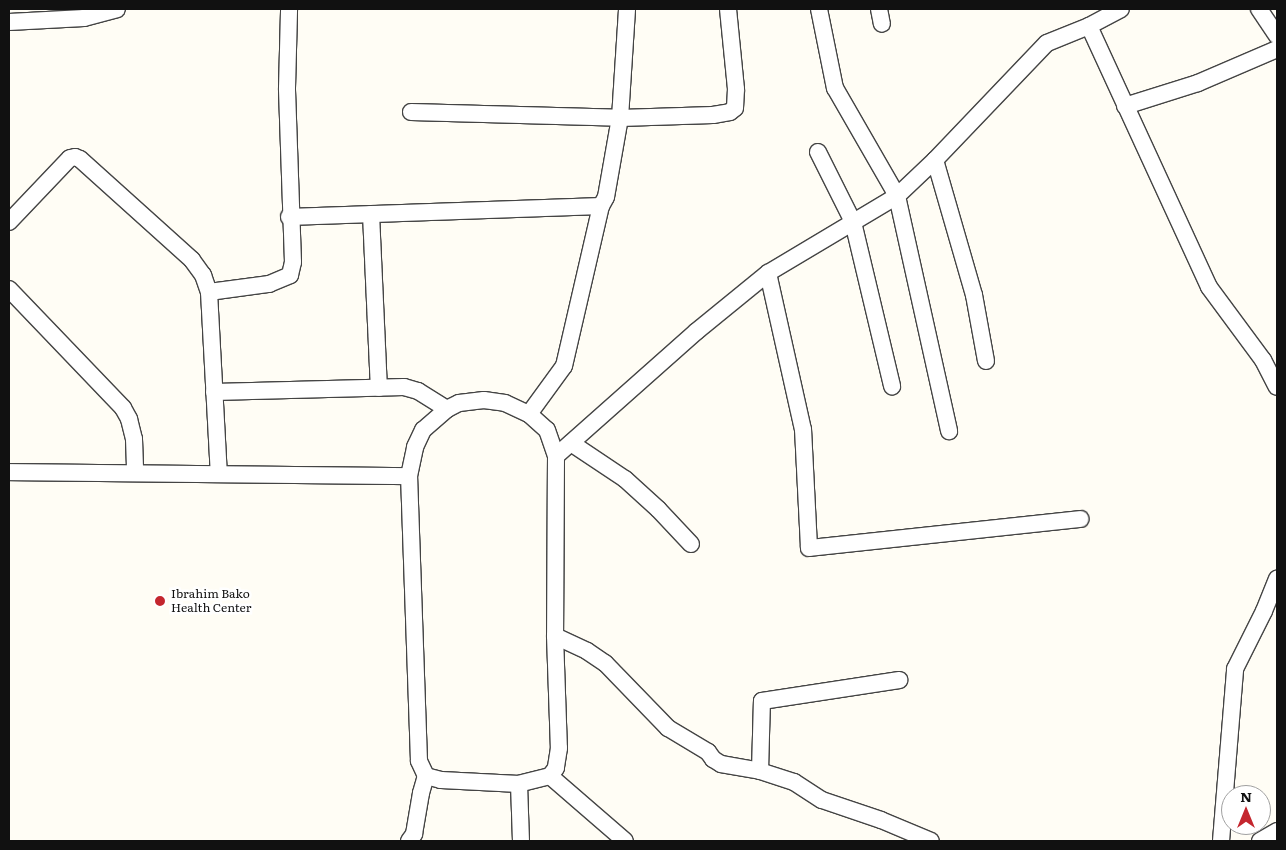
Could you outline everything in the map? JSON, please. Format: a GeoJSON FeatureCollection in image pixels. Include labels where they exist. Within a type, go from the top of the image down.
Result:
{"type":"FeatureCollection","features":[{"type":"Feature","properties":{"kind":"street"},"geometry":{"type":"LineString","coordinates":[[9,22],[117,9]]}},
{"type":"Feature","properties":{"kind":"street"},"geometry":{"type":"LineString","coordinates":[[209,292],[269,284],[290,275],[292,262],[289,217],[288,9]]}},
{"type":"Feature","properties":{"kind":"street"},"geometry":{"type":"LineString","coordinates":[[528,414],[564,366],[601,206],[606,197],[620,118],[626,9]]}},
{"type":"Feature","properties":{"kind":"street"},"geometry":{"type":"LineString","coordinates":[[411,112],[620,118],[713,115],[730,112],[735,108],[736,89],[728,9]]}},
{"type":"Feature","properties":{"kind":"street"},"geometry":{"type":"LineString","coordinates":[[819,9],[835,88],[897,196],[949,431]]}},
{"type":"Feature","properties":{"kind":"street"},"geometry":{"type":"LineString","coordinates":[[556,456],[697,331],[768,273],[897,196],[936,160],[1046,44],[1089,26],[1121,9]]}},
{"type":"Feature","properties":{"kind":"street"},"geometry":{"type":"LineString","coordinates":[[1259,9],[1277,36]]}},
{"type":"Feature","properties":{"kind":"street"},"geometry":{"type":"LineString","coordinates":[[1089,26],[1209,287],[1262,360],[1277,387]]}},
{"type":"Feature","properties":{"kind":"street"},"geometry":{"type":"LineString","coordinates":[[1125,106],[1198,83],[1277,49]]}},
{"type":"Feature","properties":{"kind":"street"},"geometry":{"type":"LineString","coordinates":[[818,152],[853,222],[892,386]]}},
{"type":"Feature","properties":{"kind":"street"},"geometry":{"type":"LineString","coordinates":[[9,222],[70,158],[75,157],[192,260],[203,275],[209,292],[219,474]]}},
{"type":"Feature","properties":{"kind":"street"},"geometry":{"type":"LineString","coordinates":[[936,160],[974,295],[986,361]]}},
{"type":"Feature","properties":{"kind":"street"},"geometry":{"type":"LineString","coordinates":[[289,217],[601,206]]}},
{"type":"Feature","properties":{"kind":"street"},"geometry":{"type":"LineString","coordinates":[[371,214],[379,388]]}},
{"type":"Feature","properties":{"kind":"street"},"geometry":{"type":"LineString","coordinates":[[768,273],[803,429],[809,548],[1080,518]]}},
{"type":"Feature","properties":{"kind":"street"},"geometry":{"type":"LineString","coordinates":[[9,289],[123,408],[129,419],[134,440],[135,473]]}},
{"type":"Feature","properties":{"kind":"street"},"geometry":{"type":"LineString","coordinates":[[214,392],[404,387],[418,391],[446,409]]}},
{"type":"Feature","properties":{"kind":"street"},"geometry":{"type":"LineString","coordinates":[[409,841],[414,834],[426,776],[419,761],[409,476],[415,447],[423,430],[446,409],[459,403],[484,400],[505,403],[528,414],[547,430],[556,456],[555,636],[559,748],[556,768],[550,776],[519,784],[441,780],[426,776]]}},
{"type":"Feature","properties":{"kind":"street"},"geometry":{"type":"LineString","coordinates":[[571,443],[624,479],[658,508],[691,544]]}},
{"type":"Feature","properties":{"kind":"street"},"geometry":{"type":"LineString","coordinates":[[9,472],[409,476]]}},
{"type":"Feature","properties":{"kind":"street"},"geometry":{"type":"LineString","coordinates":[[1221,841],[1235,669],[1264,611],[1277,579]]}},
{"type":"Feature","properties":{"kind":"street"},"geometry":{"type":"LineString","coordinates":[[555,636],[587,651],[605,663],[668,728],[708,752],[713,759],[721,764],[760,771],[794,782],[822,800],[923,836],[931,841]]}},
{"type":"Feature","properties":{"kind":"street"},"geometry":{"type":"LineString","coordinates":[[760,771],[762,701],[899,680]]}},
{"type":"Feature","properties":{"kind":"street"},"geometry":{"type":"LineString","coordinates":[[550,776],[625,841]]}},
{"type":"Feature","properties":{"kind":"street"},"geometry":{"type":"LineString","coordinates":[[519,784],[521,841]]}},
{"type":"Feature","properties":{"kind":"street"},"geometry":{"type":"LineString","coordinates":[[1260,841],[1277,831]]}},
{"type":"Feature","properties":{"kind":"place","name":"Ibrahim Bako Health Center"},"geometry":{"type":"Point","coordinates":[160,601]}}]}
